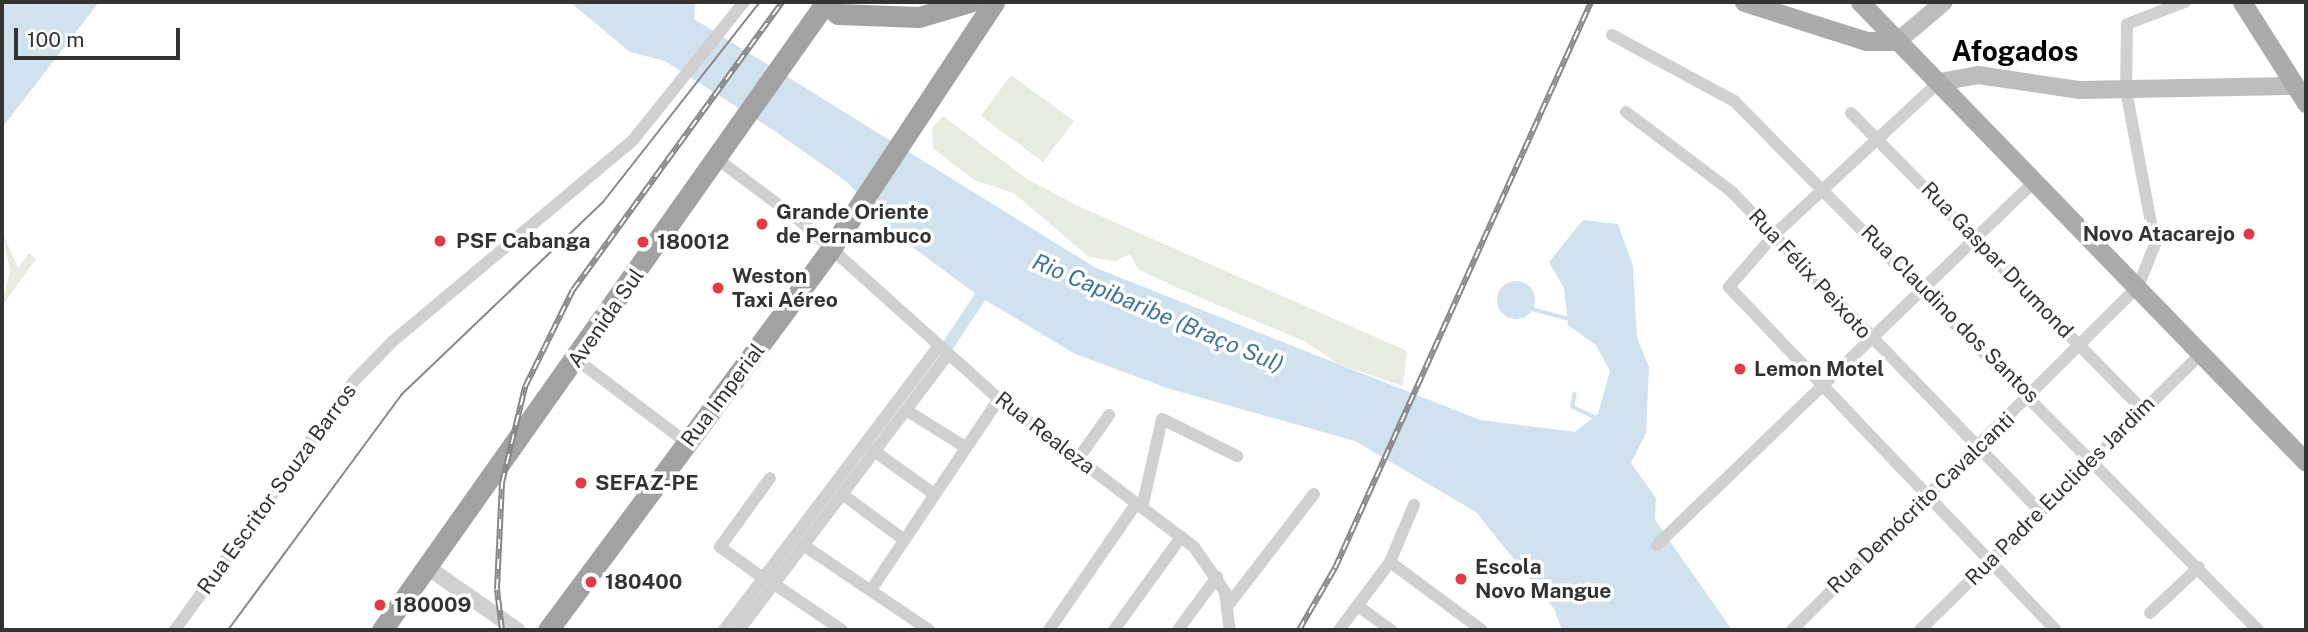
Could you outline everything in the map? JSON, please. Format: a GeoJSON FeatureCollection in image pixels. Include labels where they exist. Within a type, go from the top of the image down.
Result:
{"type":"FeatureCollection","features":[{"type":"Feature","properties":{"kind":"highway"},"geometry":{"type":"LineString","coordinates":[[825,2],[838,14],[919,17],[970,2]]}},
{"type":"Feature","properties":{"kind":"highway","name":"Avenida Sul"},"geometry":{"type":"LineString","coordinates":[[382,630],[577,360],[716,158],[735,126],[825,2]]}},
{"type":"Feature","properties":{"kind":"highway","name":"Rua Imperial"},"geometry":{"type":"LineString","coordinates":[[548,630],[830,250],[994,2]]}},
{"type":"Feature","properties":{"kind":"main road"},"geometry":{"type":"LineString","coordinates":[[1744,2],[1866,41],[1898,41],[1944,2]]}},
{"type":"Feature","properties":{"kind":"main road"},"geometry":{"type":"LineString","coordinates":[[1860,2],[2306,462]]}},
{"type":"Feature","properties":{"kind":"main road"},"geometry":{"type":"LineString","coordinates":[[2242,2],[2298,84],[2306,103]]}},
{"type":"Feature","properties":{"kind":"main road"},"geometry":{"type":"LineString","coordinates":[[1939,82],[1978,75],[2047,88],[2126,90],[2298,84]]}},
{"type":"Feature","properties":{"kind":"street","name":"Rua Escritor Souza Barros"},"geometry":{"type":"LineString","coordinates":[[175,630],[317,428],[370,365],[660,113],[744,2]]}},
{"type":"Feature","properties":{"kind":"street"},"geometry":{"type":"LineString","coordinates":[[2138,287],[2155,244],[2126,90],[2127,24],[2185,2]]}},
{"type":"Feature","properties":{"kind":"street","name":"Rua Claudino dos Santos"},"geometry":{"type":"LineString","coordinates":[[1612,35],[1717,88],[1825,188],[2032,395],[2258,630]]}},
{"type":"Feature","properties":{"kind":"street"},"geometry":{"type":"LineString","coordinates":[[1939,82],[1774,235],[1731,279],[1732,292],[1821,389],[2056,630]]}},
{"type":"Feature","properties":{"kind":"street","name":"Rua Félix Peixoto"},"geometry":{"type":"LineString","coordinates":[[1626,111],[1732,192],[1872,341],[2040,511]]}},
{"type":"Feature","properties":{"kind":"street","name":"Rua Gaspar Drumond"},"geometry":{"type":"LineString","coordinates":[[1851,113],[1978,238],[2142,409]]}},
{"type":"Feature","properties":{"kind":"street","name":"Rua Realeza"},"geometry":{"type":"LineString","coordinates":[[716,158],[830,250],[942,352],[999,399],[1181,537],[1217,577],[1229,604],[1230,630]]}},
{"type":"Feature","properties":{"kind":"street"},"geometry":{"type":"LineString","coordinates":[[1657,545],[1872,341],[2035,181]]}},
{"type":"Feature","properties":{"kind":"street","name":"Rua Demócrito Cavalcanti"},"geometry":{"type":"LineString","coordinates":[[1792,630],[2138,287]]}},
{"type":"Feature","properties":{"kind":"street"},"geometry":{"type":"LineString","coordinates":[[724,630],[803,545],[906,410],[942,352]]}},
{"type":"Feature","properties":{"kind":"street"},"geometry":{"type":"LineString","coordinates":[[739,630],[768,581],[942,352]]}},
{"type":"Feature","properties":{"kind":"street","name":"Rua Padre Euclides Jardim"},"geometry":{"type":"LineString","coordinates":[[1920,630],[2202,353]]}},
{"type":"Feature","properties":{"kind":"street"},"geometry":{"type":"LineString","coordinates":[[577,360],[687,443]]}},
{"type":"Feature","properties":{"kind":"street"},"geometry":{"type":"LineString","coordinates":[[871,590],[999,399]]}},
{"type":"Feature","properties":{"kind":"street"},"geometry":{"type":"LineString","coordinates":[[906,410],[965,447]]}},
{"type":"Feature","properties":{"kind":"street"},"geometry":{"type":"LineString","coordinates":[[1078,458],[1109,415]]}},
{"type":"Feature","properties":{"kind":"street"},"geometry":{"type":"LineString","coordinates":[[1049,630],[1139,506],[1162,419],[1237,456]]}},
{"type":"Feature","properties":{"kind":"street"},"geometry":{"type":"LineString","coordinates":[[874,451],[934,494]]}},
{"type":"Feature","properties":{"kind":"street"},"geometry":{"type":"LineString","coordinates":[[769,478],[720,547],[842,630]]}},
{"type":"Feature","properties":{"kind":"street"},"geometry":{"type":"LineString","coordinates":[[842,494],[903,539]]}},
{"type":"Feature","properties":{"kind":"street"},"geometry":{"type":"LineString","coordinates":[[1229,604],[1314,494]]}},
{"type":"Feature","properties":{"kind":"street"},"geometry":{"type":"LineString","coordinates":[[1339,630],[1390,562],[1414,505]]}},
{"type":"Feature","properties":{"kind":"street"},"geometry":{"type":"LineString","coordinates":[[1114,630],[1181,537]]}},
{"type":"Feature","properties":{"kind":"street"},"geometry":{"type":"LineString","coordinates":[[803,545],[929,630]]}},
{"type":"Feature","properties":{"kind":"street"},"geometry":{"type":"LineString","coordinates":[[1390,562],[1482,630]]}},
{"type":"Feature","properties":{"kind":"street"},"geometry":{"type":"LineString","coordinates":[[427,567],[517,630]]}},
{"type":"Feature","properties":{"kind":"street"},"geometry":{"type":"LineString","coordinates":[[2150,613],[2199,567]]}},
{"type":"Feature","properties":{"kind":"street"},"geometry":{"type":"LineString","coordinates":[[1178,630],[1217,577]]}},
{"type":"Feature","properties":{"kind":"street"},"geometry":{"type":"LineString","coordinates":[[1358,606],[1391,630]]}},
{"type":"Feature","properties":{"kind":"shaded area"},"geometry":{"type":"Polygon","coordinates":[[[1011,75],[1074,121],[1043,162],[981,116],[1011,75]]]}},
{"type":"Feature","properties":{"kind":"shaded area"},"geometry":{"type":"Polygon","coordinates":[[[943,116],[1027,179],[1078,206],[1407,351],[1403,386],[1338,364],[1306,342],[1173,286],[1138,269],[1130,254],[1116,261],[1089,257],[1014,193],[974,180],[933,148],[932,128],[943,116]]]}},
{"type":"Feature","properties":{"kind":"shaded area"},"geometry":{"type":"Polygon","coordinates":[[[2,232],[18,268],[29,253],[36,259],[2,306],[10,270],[2,232]]]}},
{"type":"Feature","properties":{"kind":"water"},"geometry":{"type":"Polygon","coordinates":[[[2,2],[99,2],[2,128],[2,2]]]}},
{"type":"Feature","properties":{"kind":"water","name":"Rio Capibaribe (Braço Sul)"},"geometry":{"type":"Polygon","coordinates":[[[570,2],[695,2],[694,19],[1096,268],[1480,420],[1575,432],[1598,414],[1610,371],[1596,345],[1568,325],[1564,288],[1549,262],[1583,220],[1618,224],[1633,266],[1637,338],[1649,367],[1646,433],[1631,463],[1656,498],[1655,520],[1732,630],[1562,630],[1554,609],[1476,512],[1355,441],[1170,389],[1075,354],[980,297],[892,232],[847,182],[776,132],[665,61],[630,52],[570,2]]]}},
{"type":"Feature","properties":{"kind":"water"},"geometry":{"type":"Polygon","coordinates":[[[1516,281],[1529,287],[1535,300],[1529,313],[1516,319],[1503,313],[1497,300],[1503,287],[1516,281]]]}},
{"type":"Feature","properties":{"kind":"waterway"},"geometry":{"type":"LineString","coordinates":[[947,347],[980,297]]}},
{"type":"Feature","properties":{"kind":"waterway"},"geometry":{"type":"LineString","coordinates":[[1532,309],[1566,318]]}},
{"type":"Feature","properties":{"kind":"waterway"},"geometry":{"type":"LineString","coordinates":[[1575,394],[1573,407],[1597,418]]}},
{"type":"Feature","properties":{"kind":"tram line"},"geometry":{"type":"LineString","coordinates":[[228,630],[401,395],[603,202],[760,2]]}},
{"type":"Feature","properties":{"kind":"railway"},"geometry":{"type":"LineString","coordinates":[[502,630],[497,589],[502,483],[525,387],[573,290],[782,2]]}},
{"type":"Feature","properties":{"kind":"railway"},"geometry":{"type":"LineString","coordinates":[[1299,630],[1335,568],[1591,2]]}},
{"type":"Feature","properties":{"kind":"place","name":"Grande Oriente de Pernambuco"},"geometry":{"type":"Point","coordinates":[762,224]}},
{"type":"Feature","properties":{"kind":"place","name":"Novo Atacarejo"},"geometry":{"type":"Point","coordinates":[2249,234]}},
{"type":"Feature","properties":{"kind":"place","name":"PSF Cabanga"},"geometry":{"type":"Point","coordinates":[440,241]}},
{"type":"Feature","properties":{"kind":"place","name":"180012"},"geometry":{"type":"Point","coordinates":[643,242]}},
{"type":"Feature","properties":{"kind":"place","name":"Weston Taxi Aéreo"},"geometry":{"type":"Point","coordinates":[718,288]}},
{"type":"Feature","properties":{"kind":"place","name":"Lemon Motel"},"geometry":{"type":"Point","coordinates":[1740,369]}},
{"type":"Feature","properties":{"kind":"place","name":"SEFAZ-PE"},"geometry":{"type":"Point","coordinates":[581,483]}},
{"type":"Feature","properties":{"kind":"place","name":"Escola Novo Mangue"},"geometry":{"type":"Point","coordinates":[1461,579]}},
{"type":"Feature","properties":{"kind":"place","name":"180400"},"geometry":{"type":"Point","coordinates":[591,582]}},
{"type":"Feature","properties":{"kind":"place","name":"180009"},"geometry":{"type":"Point","coordinates":[380,605]}},
{"type":"Feature","properties":{"kind":"district","name":"Afogados"},"geometry":{"type":"Point","coordinates":[2015,51]}}]}
